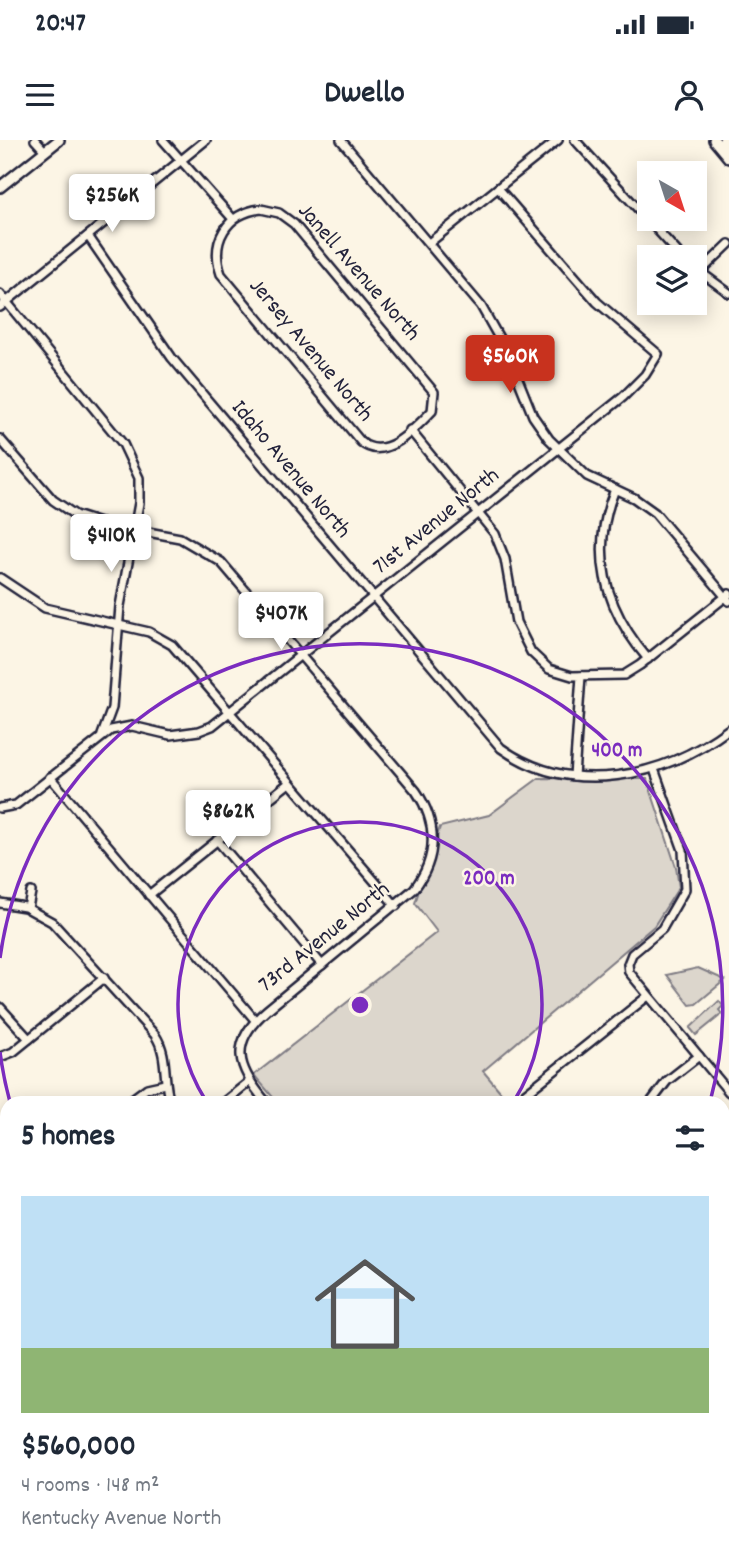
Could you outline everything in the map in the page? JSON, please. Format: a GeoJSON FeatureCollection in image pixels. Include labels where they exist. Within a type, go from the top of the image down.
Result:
{"type":"FeatureCollection","features":[{"type":"Feature","properties":{"kind":"street"},"geometry":{"type":"LineString","coordinates":[[35,140],[45,151]]}},
{"type":"Feature","properties":{"kind":"street"},"geometry":{"type":"LineString","coordinates":[[0,187],[59,140]]}},
{"type":"Feature","properties":{"kind":"street"},"geometry":{"type":"LineString","coordinates":[[163,140],[233,219]]}},
{"type":"Feature","properties":{"kind":"street"},"geometry":{"type":"LineString","coordinates":[[3,304],[206,140]]}},
{"type":"Feature","properties":{"kind":"street"},"geometry":{"type":"LineString","coordinates":[[341,140],[481,306],[496,330],[533,416],[558,449],[587,476],[634,498],[655,513],[728,597],[624,675],[581,676],[549,669],[531,652],[511,605],[501,546],[478,513],[410,430]]}},
{"type":"Feature","properties":{"kind":"street"},"geometry":{"type":"LineString","coordinates":[[429,243],[558,140]]}},
{"type":"Feature","properties":{"kind":"street"},"geometry":{"type":"LineString","coordinates":[[575,140],[671,245]]}},
{"type":"Feature","properties":{"kind":"street"},"geometry":{"type":"LineString","coordinates":[[714,140],[729,158]]}},
{"type":"Feature","properties":{"kind":"street"},"geometry":{"type":"LineString","coordinates":[[724,140],[729,146]]}},
{"type":"Feature","properties":{"kind":"street","name":"71st Avenue North"},"geometry":{"type":"LineString","coordinates":[[0,808],[16,805],[111,730],[132,726],[156,733],[184,734],[212,726],[623,397],[645,375],[658,354],[597,302],[498,188]]}},
{"type":"Feature","properties":{"kind":"street","name":"Janell Avenue North"},"geometry":{"type":"LineString","coordinates":[[233,219],[261,209],[288,218],[431,386],[436,398],[432,411],[410,430]]}},
{"type":"Feature","properties":{"kind":"street","name":"Jersey Avenue North"},"geometry":{"type":"LineString","coordinates":[[233,219],[222,231],[217,246],[218,265],[226,282],[366,447],[386,449],[410,430]]}},
{"type":"Feature","properties":{"kind":"street","name":"Idaho Avenue North"},"geometry":{"type":"LineString","coordinates":[[88,236],[172,358],[501,748],[531,767],[574,776],[617,776],[665,765],[703,747],[729,729]]}},
{"type":"Feature","properties":{"kind":"street"},"geometry":{"type":"LineString","coordinates":[[707,262],[729,244]]}},
{"type":"Feature","properties":{"kind":"street"},"geometry":{"type":"LineString","coordinates":[[707,277],[729,293]]}},
{"type":"Feature","properties":{"kind":"street"},"geometry":{"type":"LineString","coordinates":[[0,294],[3,304],[130,454],[139,490],[118,625],[112,708],[102,736]]}},
{"type":"Feature","properties":{"kind":"street","name":"73rd Avenue North"},"geometry":{"type":"LineString","coordinates":[[0,439],[63,509],[87,520],[180,538],[215,557],[233,573],[416,791],[429,814],[432,854],[422,878],[396,906],[255,1020],[240,1052],[242,1072],[249,1082]]}},
{"type":"Feature","properties":{"kind":"street"},"geometry":{"type":"LineString","coordinates":[[615,489],[602,534],[603,572],[613,610],[648,659]]}},
{"type":"Feature","properties":{"kind":"street"},"geometry":{"type":"LineString","coordinates":[[0,578],[46,608],[149,632],[172,645],[396,906]]}},
{"type":"Feature","properties":{"kind":"street"},"geometry":{"type":"LineString","coordinates":[[574,776],[581,676]]}},
{"type":"Feature","properties":{"kind":"street"},"geometry":{"type":"LineString","coordinates":[[654,769],[683,850],[685,889],[662,929],[632,954],[628,964],[629,972],[729,1092]]}},
{"type":"Feature","properties":{"kind":"street"},"geometry":{"type":"LineString","coordinates":[[50,777],[255,1020]]}},
{"type":"Feature","properties":{"kind":"street"},"geometry":{"type":"LineString","coordinates":[[149,895],[289,783]]}},
{"type":"Feature","properties":{"kind":"street"},"geometry":{"type":"LineString","coordinates":[[218,840],[323,965]]}},
{"type":"Feature","properties":{"kind":"street"},"geometry":{"type":"LineString","coordinates":[[28,908],[31,891]]}},
{"type":"Feature","properties":{"kind":"street"},"geometry":{"type":"LineString","coordinates":[[0,903],[28,908],[52,922],[104,978],[160,1043],[166,1063],[165,1083],[168,1096]]}},
{"type":"Feature","properties":{"kind":"street"},"geometry":{"type":"LineString","coordinates":[[0,1057],[13,1052],[104,978]]}},
{"type":"Feature","properties":{"kind":"street"},"geometry":{"type":"LineString","coordinates":[[523,1096],[648,996]]}},
{"type":"Feature","properties":{"kind":"street"},"geometry":{"type":"LineString","coordinates":[[0,1007],[29,1039]]}},
{"type":"Feature","properties":{"kind":"street"},"geometry":{"type":"LineString","coordinates":[[655,1096],[659,1089],[699,1056]]}},
{"type":"Feature","properties":{"kind":"street"},"geometry":{"type":"LineString","coordinates":[[232,1096],[249,1082],[261,1096]]}},
{"type":"Feature","properties":{"kind":"street"},"geometry":{"type":"LineString","coordinates":[[136,1096],[147,1088],[165,1083]]}},
{"type":"Feature","properties":{"kind":"shaded area"},"geometry":{"type":"Polygon","coordinates":[[[539,778],[647,779],[676,867],[679,887],[654,926],[483,1071],[504,1096],[272,1096],[254,1075],[437,932],[415,903],[440,827],[489,815],[539,778]]]}},
{"type":"Feature","properties":{"kind":"shaded area"},"geometry":{"type":"Polygon","coordinates":[[[698,968],[725,980],[696,1004],[690,1005],[667,975],[698,968]]]}},
{"type":"Feature","properties":{"kind":"shaded area"},"geometry":{"type":"Polygon","coordinates":[[[719,1001],[723,1006],[719,1010],[722,1014],[696,1035],[690,1028],[719,1001]]]}}]}
